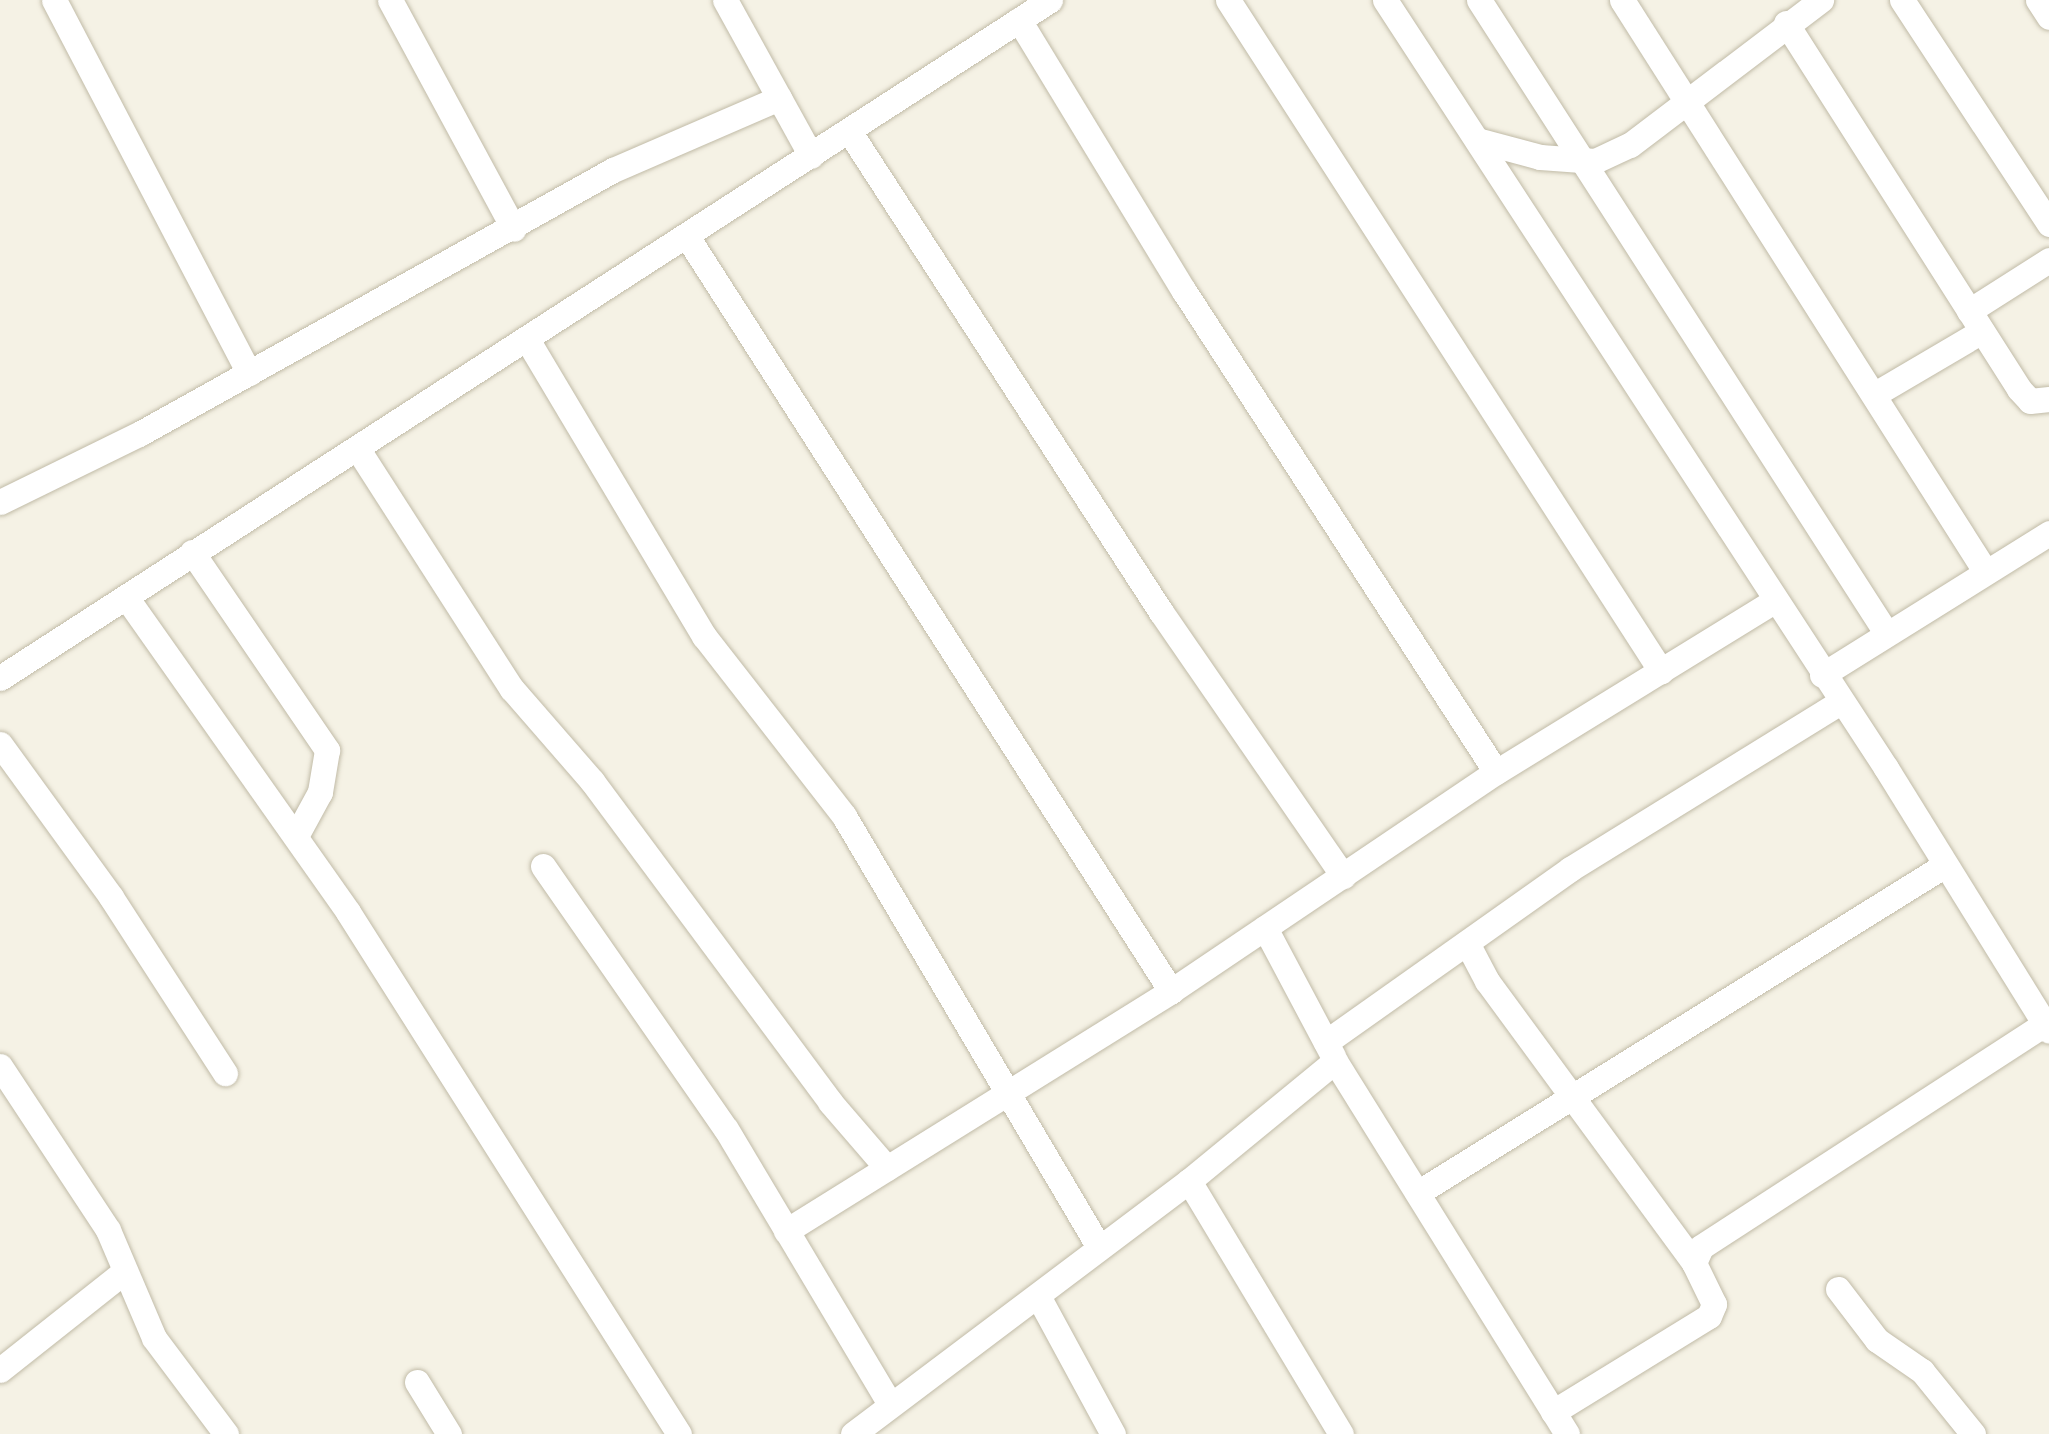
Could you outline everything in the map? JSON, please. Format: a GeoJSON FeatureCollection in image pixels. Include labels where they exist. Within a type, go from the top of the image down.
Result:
{"type":"FeatureCollection","features":[{"type":"Feature","properties":{"kind":"street"},"geometry":{"type":"LineString","coordinates":[[54,0],[249,373]]}},
{"type":"Feature","properties":{"kind":"street"},"geometry":{"type":"LineString","coordinates":[[390,0],[514,229]]}},
{"type":"Feature","properties":{"kind":"street"},"geometry":{"type":"LineString","coordinates":[[726,0],[811,156]]}},
{"type":"Feature","properties":{"kind":"street"},"geometry":{"type":"LineString","coordinates":[[0,678],[192,552],[528,342],[1050,0]]}},
{"type":"Feature","properties":{"kind":"street"},"geometry":{"type":"LineString","coordinates":[[1228,0],[1662,671]]}},
{"type":"Feature","properties":{"kind":"street"},"geometry":{"type":"LineString","coordinates":[[1386,0],[2047,1027],[1701,1247],[1694,1263]]}},
{"type":"Feature","properties":{"kind":"street"},"geometry":{"type":"LineString","coordinates":[[1479,0],[1886,631]]}},
{"type":"Feature","properties":{"kind":"street"},"geometry":{"type":"LineString","coordinates":[[1622,0],[1986,571]]}},
{"type":"Feature","properties":{"kind":"street"},"geometry":{"type":"LineString","coordinates":[[1477,140],[1583,161],[1630,144],[1821,0]]}},
{"type":"Feature","properties":{"kind":"street"},"geometry":{"type":"LineString","coordinates":[[1902,0],[2049,224]]}},
{"type":"Feature","properties":{"kind":"street"},"geometry":{"type":"LineString","coordinates":[[2038,0],[2049,17]]}},
{"type":"Feature","properties":{"kind":"street"},"geometry":{"type":"LineString","coordinates":[[1019,20],[1184,290],[1496,772]]}},
{"type":"Feature","properties":{"kind":"street"},"geometry":{"type":"LineString","coordinates":[[1786,24],[2030,401],[2049,399]]}},
{"type":"Feature","properties":{"kind":"street"},"geometry":{"type":"LineString","coordinates":[[0,502],[249,373],[346,314],[514,229],[613,170],[779,98]]}},
{"type":"Feature","properties":{"kind":"street"},"geometry":{"type":"LineString","coordinates":[[849,131],[1161,612],[1344,876]]}},
{"type":"Feature","properties":{"kind":"street"},"geometry":{"type":"LineString","coordinates":[[688,238],[1171,990]]}},
{"type":"Feature","properties":{"kind":"street"},"geometry":{"type":"LineString","coordinates":[[1876,394],[2049,260]]}},
{"type":"Feature","properties":{"kind":"street"},"geometry":{"type":"LineString","coordinates":[[528,342],[704,636],[844,816],[1097,1244]]}},
{"type":"Feature","properties":{"kind":"street"},"geometry":{"type":"LineString","coordinates":[[359,451],[512,688],[592,780],[830,1102],[887,1168]]}},
{"type":"Feature","properties":{"kind":"street"},"geometry":{"type":"LineString","coordinates":[[1822,675],[1886,631],[2049,533]]}},
{"type":"Feature","properties":{"kind":"street"},"geometry":{"type":"LineString","coordinates":[[192,552],[327,750],[320,792],[296,836]]}},
{"type":"Feature","properties":{"kind":"street"},"geometry":{"type":"LineString","coordinates":[[126,596],[296,836],[679,1434]]}},
{"type":"Feature","properties":{"kind":"street"},"geometry":{"type":"LineString","coordinates":[[786,1230],[1171,990],[1496,772],[1774,602]]}},
{"type":"Feature","properties":{"kind":"street"},"geometry":{"type":"LineString","coordinates":[[853,1434],[886,1416],[1038,1296],[1097,1244],[1189,1181],[1330,1051],[1467,943],[1570,869],[1840,702]]}},
{"type":"Feature","properties":{"kind":"street"},"geometry":{"type":"LineString","coordinates":[[0,744],[225,1073]]}},
{"type":"Feature","properties":{"kind":"street"},"geometry":{"type":"LineString","coordinates":[[1419,1192],[1945,864]]}},
{"type":"Feature","properties":{"kind":"street"},"geometry":{"type":"LineString","coordinates":[[543,866],[726,1130],[786,1230],[886,1416]]}},
{"type":"Feature","properties":{"kind":"street"},"geometry":{"type":"LineString","coordinates":[[1265,928],[1330,1051],[1568,1434]]}},
{"type":"Feature","properties":{"kind":"street"},"geometry":{"type":"LineString","coordinates":[[1467,943],[1487,981],[1694,1263],[1714,1304],[1709,1316],[1553,1412]]}},
{"type":"Feature","properties":{"kind":"street"},"geometry":{"type":"LineString","coordinates":[[0,1066],[108,1230],[154,1338],[226,1434]]}},
{"type":"Feature","properties":{"kind":"street"},"geometry":{"type":"LineString","coordinates":[[1189,1181],[1340,1434]]}},
{"type":"Feature","properties":{"kind":"street"},"geometry":{"type":"LineString","coordinates":[[0,1370],[125,1271]]}},
{"type":"Feature","properties":{"kind":"street"},"geometry":{"type":"LineString","coordinates":[[1838,1290],[1877,1340],[1922,1371],[1973,1434]]}},
{"type":"Feature","properties":{"kind":"street"},"geometry":{"type":"LineString","coordinates":[[1038,1296],[1113,1434]]}},
{"type":"Feature","properties":{"kind":"street"},"geometry":{"type":"LineString","coordinates":[[417,1382],[449,1434]]}}]}
